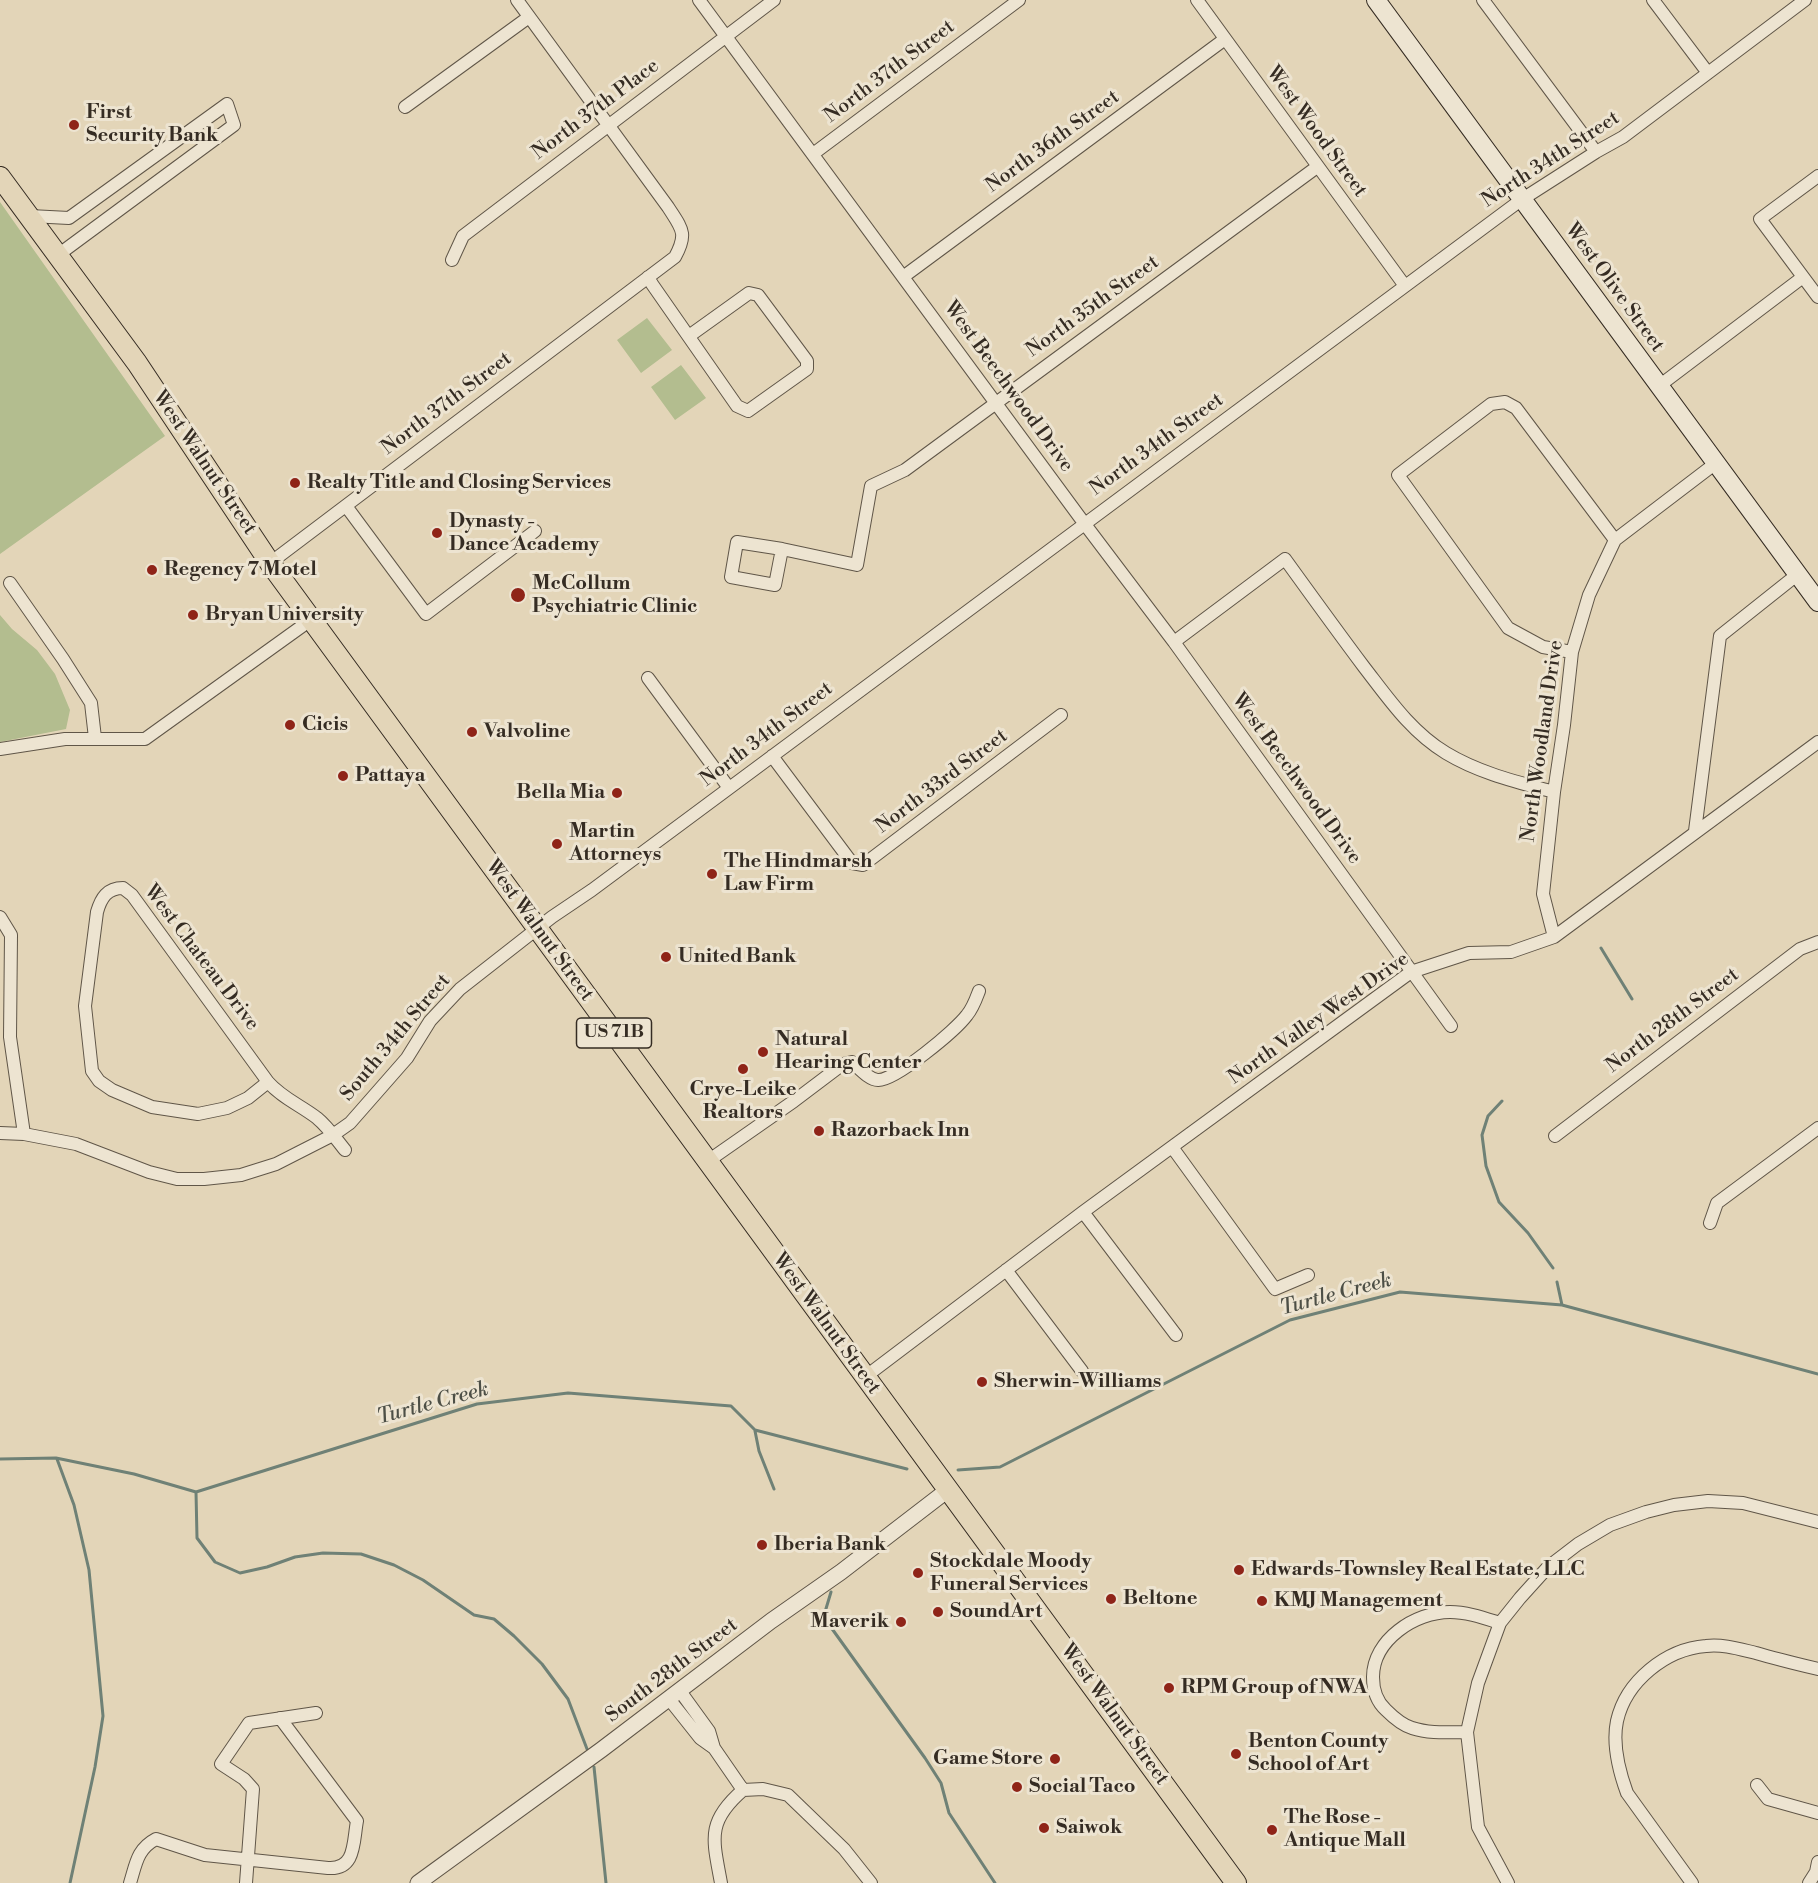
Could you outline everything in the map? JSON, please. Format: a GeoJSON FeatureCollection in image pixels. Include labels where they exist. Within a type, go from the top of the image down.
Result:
{"type":"FeatureCollection","features":[{"type":"Feature","properties":{"kind":"main road","name":"West Olive Street"},"geometry":{"type":"LineString","coordinates":[[1376,0],[1818,602]]}},
{"type":"Feature","properties":{"kind":"main road","name":"West Walnut Street"},"geometry":{"type":"LineString","coordinates":[[0,177],[143,372],[270,563],[1236,1883]]}},
{"type":"Feature","properties":{"kind":"street","name":"North 37th Street"},"geometry":{"type":"LineString","coordinates":[[270,563],[675,257],[683,241],[681,226],[517,0]]}},
{"type":"Feature","properties":{"kind":"street","name":"West Beechwood Drive"},"geometry":{"type":"LineString","coordinates":[[699,0],[1173,642],[1451,1026]]}},
{"type":"Feature","properties":{"kind":"street","name":"North 37th Place"},"geometry":{"type":"LineString","coordinates":[[452,260],[463,236],[774,0]]}},
{"type":"Feature","properties":{"kind":"street","name":"North 37th Street"},"geometry":{"type":"LineString","coordinates":[[813,154],[1019,0]]}},
{"type":"Feature","properties":{"kind":"street","name":"West Wood Street"},"geometry":{"type":"LineString","coordinates":[[1197,0],[1405,286]]}},
{"type":"Feature","properties":{"kind":"street"},"geometry":{"type":"LineString","coordinates":[[1483,0],[1596,152]]}},
{"type":"Feature","properties":{"kind":"street"},"geometry":{"type":"LineString","coordinates":[[1653,0],[1708,73]]}},
{"type":"Feature","properties":{"kind":"street","name":"North 34th Street"},"geometry":{"type":"LineString","coordinates":[[537,929],[1521,200],[1623,137],[1805,0]]}},
{"type":"Feature","properties":{"kind":"street"},"geometry":{"type":"LineString","coordinates":[[405,107],[529,17]]}},
{"type":"Feature","properties":{"kind":"street","name":"North 36th Street"},"geometry":{"type":"LineString","coordinates":[[903,277],[1225,39]]}},
{"type":"Feature","properties":{"kind":"street"},"geometry":{"type":"LineString","coordinates":[[30,216],[69,218],[227,104],[234,125],[58,255]]}},
{"type":"Feature","properties":{"kind":"street","name":"North 35th Street"},"geometry":{"type":"LineString","coordinates":[[782,549],[775,585],[732,577],[737,542],[782,549],[857,565],[871,486],[905,470],[1317,167]]}},
{"type":"Feature","properties":{"kind":"street"},"geometry":{"type":"LineString","coordinates":[[1818,176],[1760,219],[1818,297]]}},
{"type":"Feature","properties":{"kind":"street"},"geometry":{"type":"LineString","coordinates":[[648,277],[689,336],[737,405],[748,411],[807,369],[807,361],[758,295],[749,293],[689,336]]}},
{"type":"Feature","properties":{"kind":"street"},"geometry":{"type":"LineString","coordinates":[[1659,386],[1803,277]]}},
{"type":"Feature","properties":{"kind":"street"},"geometry":{"type":"LineString","coordinates":[[1572,652],[1543,647],[1508,628],[1398,475],[1491,404],[1505,402],[1516,408],[1615,540]]}},
{"type":"Feature","properties":{"kind":"street","name":"North Woodland Drive"},"geometry":{"type":"LineString","coordinates":[[1554,937],[1543,894],[1572,652],[1589,595],[1615,540],[1716,463]]}},
{"type":"Feature","properties":{"kind":"street"},"geometry":{"type":"LineString","coordinates":[[346,506],[426,614],[535,531]]}},
{"type":"Feature","properties":{"kind":"street"},"geometry":{"type":"LineString","coordinates":[[1173,642],[1285,559],[1398,712],[1419,733],[1446,753],[1492,775],[1554,792]]}},
{"type":"Feature","properties":{"kind":"street"},"geometry":{"type":"LineString","coordinates":[[1695,831],[1720,636],[1798,574]]}},
{"type":"Feature","properties":{"kind":"street"},"geometry":{"type":"LineString","coordinates":[[10,583],[92,703],[95,738]]}},
{"type":"Feature","properties":{"kind":"street"},"geometry":{"type":"LineString","coordinates":[[0,749],[64,739],[145,739],[312,619]]}},
{"type":"Feature","properties":{"kind":"street"},"geometry":{"type":"LineString","coordinates":[[648,678],[729,788]]}},
{"type":"Feature","properties":{"kind":"street","name":"North 33rd Street"},"geometry":{"type":"LineString","coordinates":[[772,756],[852,863],[863,865],[1061,715]]}},
{"type":"Feature","properties":{"kind":"street","name":"North Valley West Drive"},"geometry":{"type":"LineString","coordinates":[[865,1377],[1083,1212],[1411,972],[1469,953],[1511,952],[1554,937],[1818,742]]}},
{"type":"Feature","properties":{"kind":"street","name":"West Chateau Drive"},"geometry":{"type":"LineString","coordinates":[[268,1082],[248,1098],[227,1108],[198,1114],[152,1107],[111,1090],[99,1081],[92,1071],[85,1006],[100,901],[109,890],[123,888],[132,895],[268,1082],[287,1100],[299,1105],[319,1119],[345,1150]]}},
{"type":"Feature","properties":{"kind":"street"},"geometry":{"type":"LineString","coordinates":[[0,917],[11,935],[5,1037],[24,1134]]}},
{"type":"Feature","properties":{"kind":"street","name":"South 34th Street"},"geometry":{"type":"LineString","coordinates":[[0,1133],[24,1134],[76,1144],[149,1172],[177,1179],[204,1179],[241,1174],[276,1164],[333,1135],[350,1123],[400,1066],[430,1021],[460,989],[537,929]]}},
{"type":"Feature","properties":{"kind":"street","name":"North 28th Street"},"geometry":{"type":"LineString","coordinates":[[1555,1136],[1800,949],[1818,942]]}},
{"type":"Feature","properties":{"kind":"street"},"geometry":{"type":"LineString","coordinates":[[708,1161],[843,1064],[852,1062],[868,1076],[878,1080],[888,1078],[900,1071],[962,1022],[969,1014],[979,991]]}},
{"type":"Feature","properties":{"kind":"street"},"geometry":{"type":"LineString","coordinates":[[1710,1223],[1717,1203],[1818,1128]]}},
{"type":"Feature","properties":{"kind":"street"},"geometry":{"type":"LineString","coordinates":[[1172,1147],[1275,1289],[1308,1275]]}},
{"type":"Feature","properties":{"kind":"street"},"geometry":{"type":"LineString","coordinates":[[1083,1212],[1176,1335]]}},
{"type":"Feature","properties":{"kind":"street"},"geometry":{"type":"LineString","coordinates":[[1006,1270],[1082,1371]]}},
{"type":"Feature","properties":{"kind":"street","name":"South 28th Street"},"geometry":{"type":"LineString","coordinates":[[418,1883],[675,1695],[771,1621],[841,1572],[949,1489]]}},
{"type":"Feature","properties":{"kind":"street"},"geometry":{"type":"LineString","coordinates":[[1508,1883],[1478,1827],[1467,1731],[1478,1683],[1500,1623],[1520,1598],[1548,1567],[1578,1544],[1610,1525],[1646,1512],[1674,1505],[1708,1501],[1743,1503],[1818,1522]]}},
{"type":"Feature","properties":{"kind":"street"},"geometry":{"type":"LineString","coordinates":[[1467,1731],[1428,1732],[1410,1728],[1395,1719],[1382,1706],[1373,1689],[1373,1668],[1378,1651],[1407,1625],[1426,1615],[1450,1612],[1474,1615],[1500,1623]]}},
{"type":"Feature","properties":{"kind":"street"},"geometry":{"type":"LineString","coordinates":[[1692,1883],[1627,1793],[1621,1776],[1616,1744],[1617,1722],[1623,1703],[1643,1675],[1658,1663],[1679,1652],[1705,1646],[1725,1646],[1818,1669]]}},
{"type":"Feature","properties":{"kind":"street"},"geometry":{"type":"LineString","coordinates":[[675,1695],[700,1738],[714,1748],[743,1790]]}},
{"type":"Feature","properties":{"kind":"street"},"geometry":{"type":"LineString","coordinates":[[246,1883],[253,1789],[244,1779],[221,1764],[249,1723],[316,1713]]}},
{"type":"Feature","properties":{"kind":"street"},"geometry":{"type":"LineString","coordinates":[[130,1883],[144,1845],[156,1839],[205,1855],[337,1869],[346,1864],[351,1857],[357,1821],[280,1718]]}},
{"type":"Feature","properties":{"kind":"street"},"geometry":{"type":"LineString","coordinates":[[1757,1785],[1768,1799],[1818,1813]]}},
{"type":"Feature","properties":{"kind":"street"},"geometry":{"type":"LineString","coordinates":[[721,1883],[714,1840],[720,1815],[729,1802],[743,1790],[763,1789],[788,1795],[844,1849],[871,1883]]}},
{"type":"Feature","properties":{"kind":"street"},"geometry":{"type":"LineString","coordinates":[[1809,1883],[1818,1862]]}},
{"type":"Feature","properties":{"kind":"green space"},"geometry":{"type":"Polygon","coordinates":[[[0,202],[165,436],[0,554],[0,202]]]}},
{"type":"Feature","properties":{"kind":"green space"},"geometry":{"type":"Polygon","coordinates":[[[647,318],[672,350],[641,373],[617,340],[647,318]]]}},
{"type":"Feature","properties":{"kind":"green space"},"geometry":{"type":"Polygon","coordinates":[[[681,365],[706,398],[675,420],[651,387],[681,365]]]}},
{"type":"Feature","properties":{"kind":"green space"},"geometry":{"type":"Polygon","coordinates":[[[0,615],[12,629],[37,650],[55,674],[70,710],[66,729],[0,742],[0,615]]]}},
{"type":"Feature","properties":{"kind":"waterway"},"geometry":{"type":"LineString","coordinates":[[1601,948],[1632,999]]}},
{"type":"Feature","properties":{"kind":"waterway"},"geometry":{"type":"LineString","coordinates":[[1502,1101],[1488,1116],[1482,1135],[1486,1166],[1499,1202],[1528,1233],[1553,1268]]}},
{"type":"Feature","properties":{"kind":"waterway"},"geometry":{"type":"LineString","coordinates":[[1557,1282],[1562,1305]]}},
{"type":"Feature","properties":{"kind":"waterway","name":"Turtle Creek"},"geometry":{"type":"LineString","coordinates":[[958,1470],[1000,1467],[1290,1320],[1400,1292],[1562,1305],[1818,1374]]}},
{"type":"Feature","properties":{"kind":"waterway","name":"Turtle Creek"},"geometry":{"type":"LineString","coordinates":[[0,1459],[56,1458],[134,1474],[196,1492],[477,1404],[568,1393],[731,1406],[755,1430],[907,1469]]}},
{"type":"Feature","properties":{"kind":"waterway"},"geometry":{"type":"LineString","coordinates":[[755,1431],[759,1451],[774,1489]]}},
{"type":"Feature","properties":{"kind":"waterway"},"geometry":{"type":"LineString","coordinates":[[57,1459],[74,1505],[89,1570],[103,1716],[95,1767],[70,1883]]}},
{"type":"Feature","properties":{"kind":"waterway"},"geometry":{"type":"LineString","coordinates":[[196,1492],[197,1538],[215,1562],[240,1573],[295,1557],[323,1553],[361,1554],[394,1565],[423,1580],[474,1615],[494,1619],[542,1664],[568,1699],[587,1749]]}},
{"type":"Feature","properties":{"kind":"waterway"},"geometry":{"type":"LineString","coordinates":[[831,1592],[825,1612],[830,1626],[925,1758],[941,1783],[949,1813],[995,1883]]}},
{"type":"Feature","properties":{"kind":"waterway"},"geometry":{"type":"LineString","coordinates":[[594,1767],[606,1883]]}},
{"type":"Feature","properties":{"kind":"place","name":"First Security Bank"},"geometry":{"type":"Point","coordinates":[74,125]}},
{"type":"Feature","properties":{"kind":"place","name":"Realty Title and Closing Services"},"geometry":{"type":"Point","coordinates":[295,483]}},
{"type":"Feature","properties":{"kind":"place","name":"Dynasty - Dance Academy"},"geometry":{"type":"Point","coordinates":[437,533]}},
{"type":"Feature","properties":{"kind":"place","name":"Regency 7 Motel"},"geometry":{"type":"Point","coordinates":[152,570]}},
{"type":"Feature","properties":{"kind":"place","name":"McCollum Psychiatric Clinic"},"geometry":{"type":"Point","coordinates":[518,595]}},
{"type":"Feature","properties":{"kind":"place","name":"Bryan University"},"geometry":{"type":"Point","coordinates":[193,615]}},
{"type":"Feature","properties":{"kind":"place","name":"Cicis"},"geometry":{"type":"Point","coordinates":[290,725]}},
{"type":"Feature","properties":{"kind":"place","name":"Valvoline"},"geometry":{"type":"Point","coordinates":[472,732]}},
{"type":"Feature","properties":{"kind":"place","name":"Pattaya"},"geometry":{"type":"Point","coordinates":[343,776]}},
{"type":"Feature","properties":{"kind":"place","name":"Bella Mia"},"geometry":{"type":"Point","coordinates":[617,793]}},
{"type":"Feature","properties":{"kind":"place","name":"Martin Attorneys"},"geometry":{"type":"Point","coordinates":[557,844]}},
{"type":"Feature","properties":{"kind":"place","name":"The Hindmarsh Law Firm"},"geometry":{"type":"Point","coordinates":[712,874]}},
{"type":"Feature","properties":{"kind":"place","name":"United Bank"},"geometry":{"type":"Point","coordinates":[666,957]}},
{"type":"Feature","properties":{"kind":"place","name":"Natural Hearing Center"},"geometry":{"type":"Point","coordinates":[763,1052]}},
{"type":"Feature","properties":{"kind":"place","name":"Crye-Leike Realtors"},"geometry":{"type":"Point","coordinates":[743,1069]}},
{"type":"Feature","properties":{"kind":"place","name":"Razorback Inn"},"geometry":{"type":"Point","coordinates":[819,1131]}},
{"type":"Feature","properties":{"kind":"place","name":"Sherwin-Williams"},"geometry":{"type":"Point","coordinates":[982,1382]}},
{"type":"Feature","properties":{"kind":"place","name":"Iberia Bank"},"geometry":{"type":"Point","coordinates":[762,1545]}},
{"type":"Feature","properties":{"kind":"place","name":"Edwards-Townsley Real Estate, LLC"},"geometry":{"type":"Point","coordinates":[1239,1570]}},
{"type":"Feature","properties":{"kind":"place","name":"Stockdale Moody Funeral Services"},"geometry":{"type":"Point","coordinates":[918,1573]}},
{"type":"Feature","properties":{"kind":"place","name":"Beltone"},"geometry":{"type":"Point","coordinates":[1111,1599]}},
{"type":"Feature","properties":{"kind":"place","name":"KMJ Management"},"geometry":{"type":"Point","coordinates":[1262,1601]}},
{"type":"Feature","properties":{"kind":"place","name":"SoundArt"},"geometry":{"type":"Point","coordinates":[938,1612]}},
{"type":"Feature","properties":{"kind":"place","name":"Maverik"},"geometry":{"type":"Point","coordinates":[901,1622]}},
{"type":"Feature","properties":{"kind":"place","name":"RPM Group of NWA"},"geometry":{"type":"Point","coordinates":[1169,1688]}},
{"type":"Feature","properties":{"kind":"place","name":"Benton County School of Art"},"geometry":{"type":"Point","coordinates":[1236,1754]}},
{"type":"Feature","properties":{"kind":"place","name":"Game Store"},"geometry":{"type":"Point","coordinates":[1055,1759]}},
{"type":"Feature","properties":{"kind":"place","name":"Social Taco"},"geometry":{"type":"Point","coordinates":[1017,1787]}},
{"type":"Feature","properties":{"kind":"place","name":"Saiwok"},"geometry":{"type":"Point","coordinates":[1044,1828]}},
{"type":"Feature","properties":{"kind":"place","name":"The Rose - Antique Mall"},"geometry":{"type":"Point","coordinates":[1272,1830]}}]}
